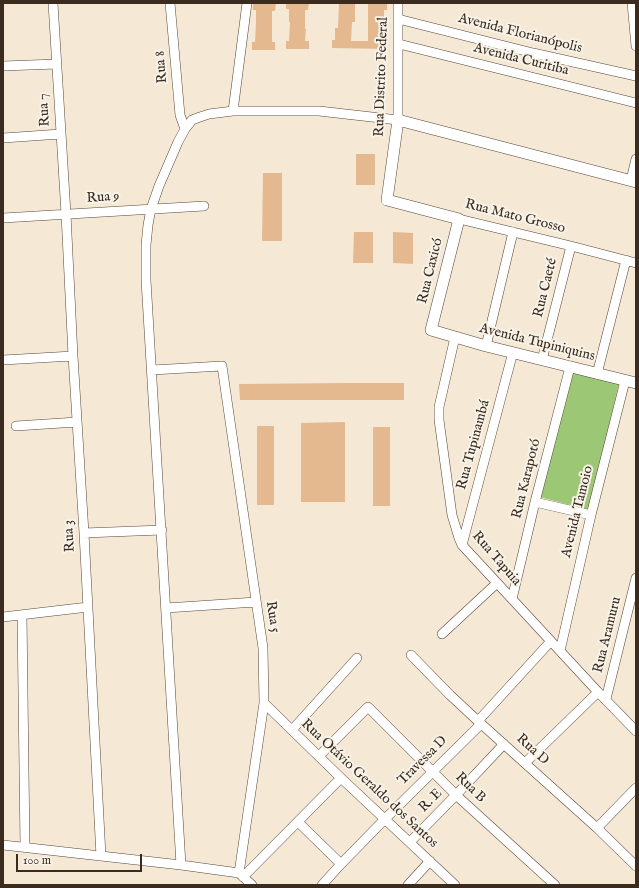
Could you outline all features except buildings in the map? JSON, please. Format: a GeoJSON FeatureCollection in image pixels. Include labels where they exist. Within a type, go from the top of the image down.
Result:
{"type":"FeatureCollection","features":[{"type":"Feature","properties":{"kind":"street","name":"Rua 7"},"geometry":{"type":"LineString","coordinates":[[53,3],[66,214]]}},
{"type":"Feature","properties":{"kind":"street","name":"Rua 8"},"geometry":{"type":"LineString","coordinates":[[170,3],[180,115],[185,129]]}},
{"type":"Feature","properties":{"kind":"street"},"geometry":{"type":"LineString","coordinates":[[233,111],[247,3]]}},
{"type":"Feature","properties":{"kind":"street","name":"Rua Distrito Federal"},"geometry":{"type":"LineString","coordinates":[[387,200],[398,120],[398,3]]}},
{"type":"Feature","properties":{"kind":"street"},"geometry":{"type":"LineString","coordinates":[[632,3],[636,46]]}},
{"type":"Feature","properties":{"kind":"street","name":"Avenida Florianópolis"},"geometry":{"type":"LineString","coordinates":[[398,19],[533,53],[636,76]]}},
{"type":"Feature","properties":{"kind":"street","name":"Avenida Curitiba"},"geometry":{"type":"LineString","coordinates":[[398,44],[636,103]]}},
{"type":"Feature","properties":{"kind":"street"},"geometry":{"type":"LineString","coordinates":[[3,66],[56,64]]}},
{"type":"Feature","properties":{"kind":"street"},"geometry":{"type":"LineString","coordinates":[[181,865],[145,260],[147,232],[151,209],[170,158],[185,129],[192,120],[209,114],[233,111],[319,111],[398,120],[633,181],[636,159]]}},
{"type":"Feature","properties":{"kind":"street"},"geometry":{"type":"LineString","coordinates":[[3,138],[61,134]]}},
{"type":"Feature","properties":{"kind":"street","name":"Rua Mato Grosso"},"geometry":{"type":"LineString","coordinates":[[387,200],[636,263]]}},
{"type":"Feature","properties":{"kind":"street","name":"Rua 9"},"geometry":{"type":"LineString","coordinates":[[3,218],[204,206]]}},
{"type":"Feature","properties":{"kind":"street","name":"Rua 3"},"geometry":{"type":"LineString","coordinates":[[66,214],[101,856]]}},
{"type":"Feature","properties":{"kind":"street","name":"Rua Caxicó"},"geometry":{"type":"LineString","coordinates":[[431,330],[459,219]]}},
{"type":"Feature","properties":{"kind":"street"},"geometry":{"type":"LineString","coordinates":[[486,346],[513,232]]}},
{"type":"Feature","properties":{"kind":"street","name":"Rua Caeté"},"geometry":{"type":"LineString","coordinates":[[542,360],[571,246]]}},
{"type":"Feature","properties":{"kind":"street"},"geometry":{"type":"LineString","coordinates":[[597,374],[626,260]]}},
{"type":"Feature","properties":{"kind":"street","name":"Avenida Tupiniquins"},"geometry":{"type":"LineString","coordinates":[[431,330],[486,346],[631,382]]}},
{"type":"Feature","properties":{"kind":"street","name":"Rua Tapuia"},"geometry":{"type":"LineString","coordinates":[[455,337],[437,413],[452,515],[462,545],[636,731]]}},
{"type":"Feature","properties":{"kind":"street","name":"Rua Tupinambá"},"geometry":{"type":"LineString","coordinates":[[462,545],[513,352]]}},
{"type":"Feature","properties":{"kind":"street"},"geometry":{"type":"LineString","coordinates":[[3,360],[73,356]]}},
{"type":"Feature","properties":{"kind":"street","name":"Rua 5"},"geometry":{"type":"LineString","coordinates":[[152,370],[222,366],[263,648],[264,703],[241,875]]}},
{"type":"Feature","properties":{"kind":"street","name":"Rua Karapotó"},"geometry":{"type":"LineString","coordinates":[[512,599],[535,502],[570,367]]}},
{"type":"Feature","properties":{"kind":"street","name":"Avenida Tamoio"},"geometry":{"type":"LineString","coordinates":[[560,651],[592,515],[631,382]]}},
{"type":"Feature","properties":{"kind":"street"},"geometry":{"type":"LineString","coordinates":[[16,426],[77,422]]}},
{"type":"Feature","properties":{"kind":"street"},"geometry":{"type":"LineString","coordinates":[[535,502],[592,515]]}},
{"type":"Feature","properties":{"kind":"street"},"geometry":{"type":"LineString","coordinates":[[84,533],[162,530]]}},
{"type":"Feature","properties":{"kind":"street","name":"Rua Aramuru"},"geometry":{"type":"LineString","coordinates":[[606,699],[636,578]]}},
{"type":"Feature","properties":{"kind":"street"},"geometry":{"type":"LineString","coordinates":[[442,634],[498,583]]}},
{"type":"Feature","properties":{"kind":"street"},"geometry":{"type":"LineString","coordinates":[[166,608],[256,602]]}},
{"type":"Feature","properties":{"kind":"street"},"geometry":{"type":"LineString","coordinates":[[3,617],[88,607]]}},
{"type":"Feature","properties":{"kind":"street"},"geometry":{"type":"LineString","coordinates":[[22,615],[25,847]]}},
{"type":"Feature","properties":{"kind":"street","name":"Travessa D"},"geometry":{"type":"LineString","coordinates":[[322,885],[479,722],[551,641]]}},
{"type":"Feature","properties":{"kind":"street","name":"Rua D"},"geometry":{"type":"LineString","coordinates":[[411,655],[450,695],[597,828],[636,866]]}},
{"type":"Feature","properties":{"kind":"street"},"geometry":{"type":"LineString","coordinates":[[292,730],[357,658]]}},
{"type":"Feature","properties":{"kind":"street"},"geometry":{"type":"LineString","coordinates":[[525,763],[598,692]]}},
{"type":"Feature","properties":{"kind":"street","name":"Rua Otávio Geraldo dos Santos"},"geometry":{"type":"LineString","coordinates":[[264,703],[455,885]]}},
{"type":"Feature","properties":{"kind":"street","name":"Rua B"},"geometry":{"type":"LineString","coordinates":[[319,756],[368,707],[456,795],[555,885]]}},
{"type":"Feature","properties":{"kind":"street","name":"R. E"},"geometry":{"type":"LineString","coordinates":[[410,842],[504,744]]}},
{"type":"Feature","properties":{"kind":"street"},"geometry":{"type":"LineString","coordinates":[[241,875],[298,822],[341,778]]}},
{"type":"Feature","properties":{"kind":"street"},"geometry":{"type":"LineString","coordinates":[[597,828],[636,788]]}},
{"type":"Feature","properties":{"kind":"street"},"geometry":{"type":"LineString","coordinates":[[298,822],[341,864]]}},
{"type":"Feature","properties":{"kind":"street"},"geometry":{"type":"LineString","coordinates":[[3,845],[181,865],[241,875],[252,885]]}},
{"type":"Feature","properties":{"kind":"street"},"geometry":{"type":"LineString","coordinates":[[408,885],[430,861]]}},
{"type":"Feature","properties":{"kind":"green space"},"geometry":{"type":"Polygon","coordinates":[[[572,372],[619,383],[589,510],[540,497],[572,372]]]}}]}
